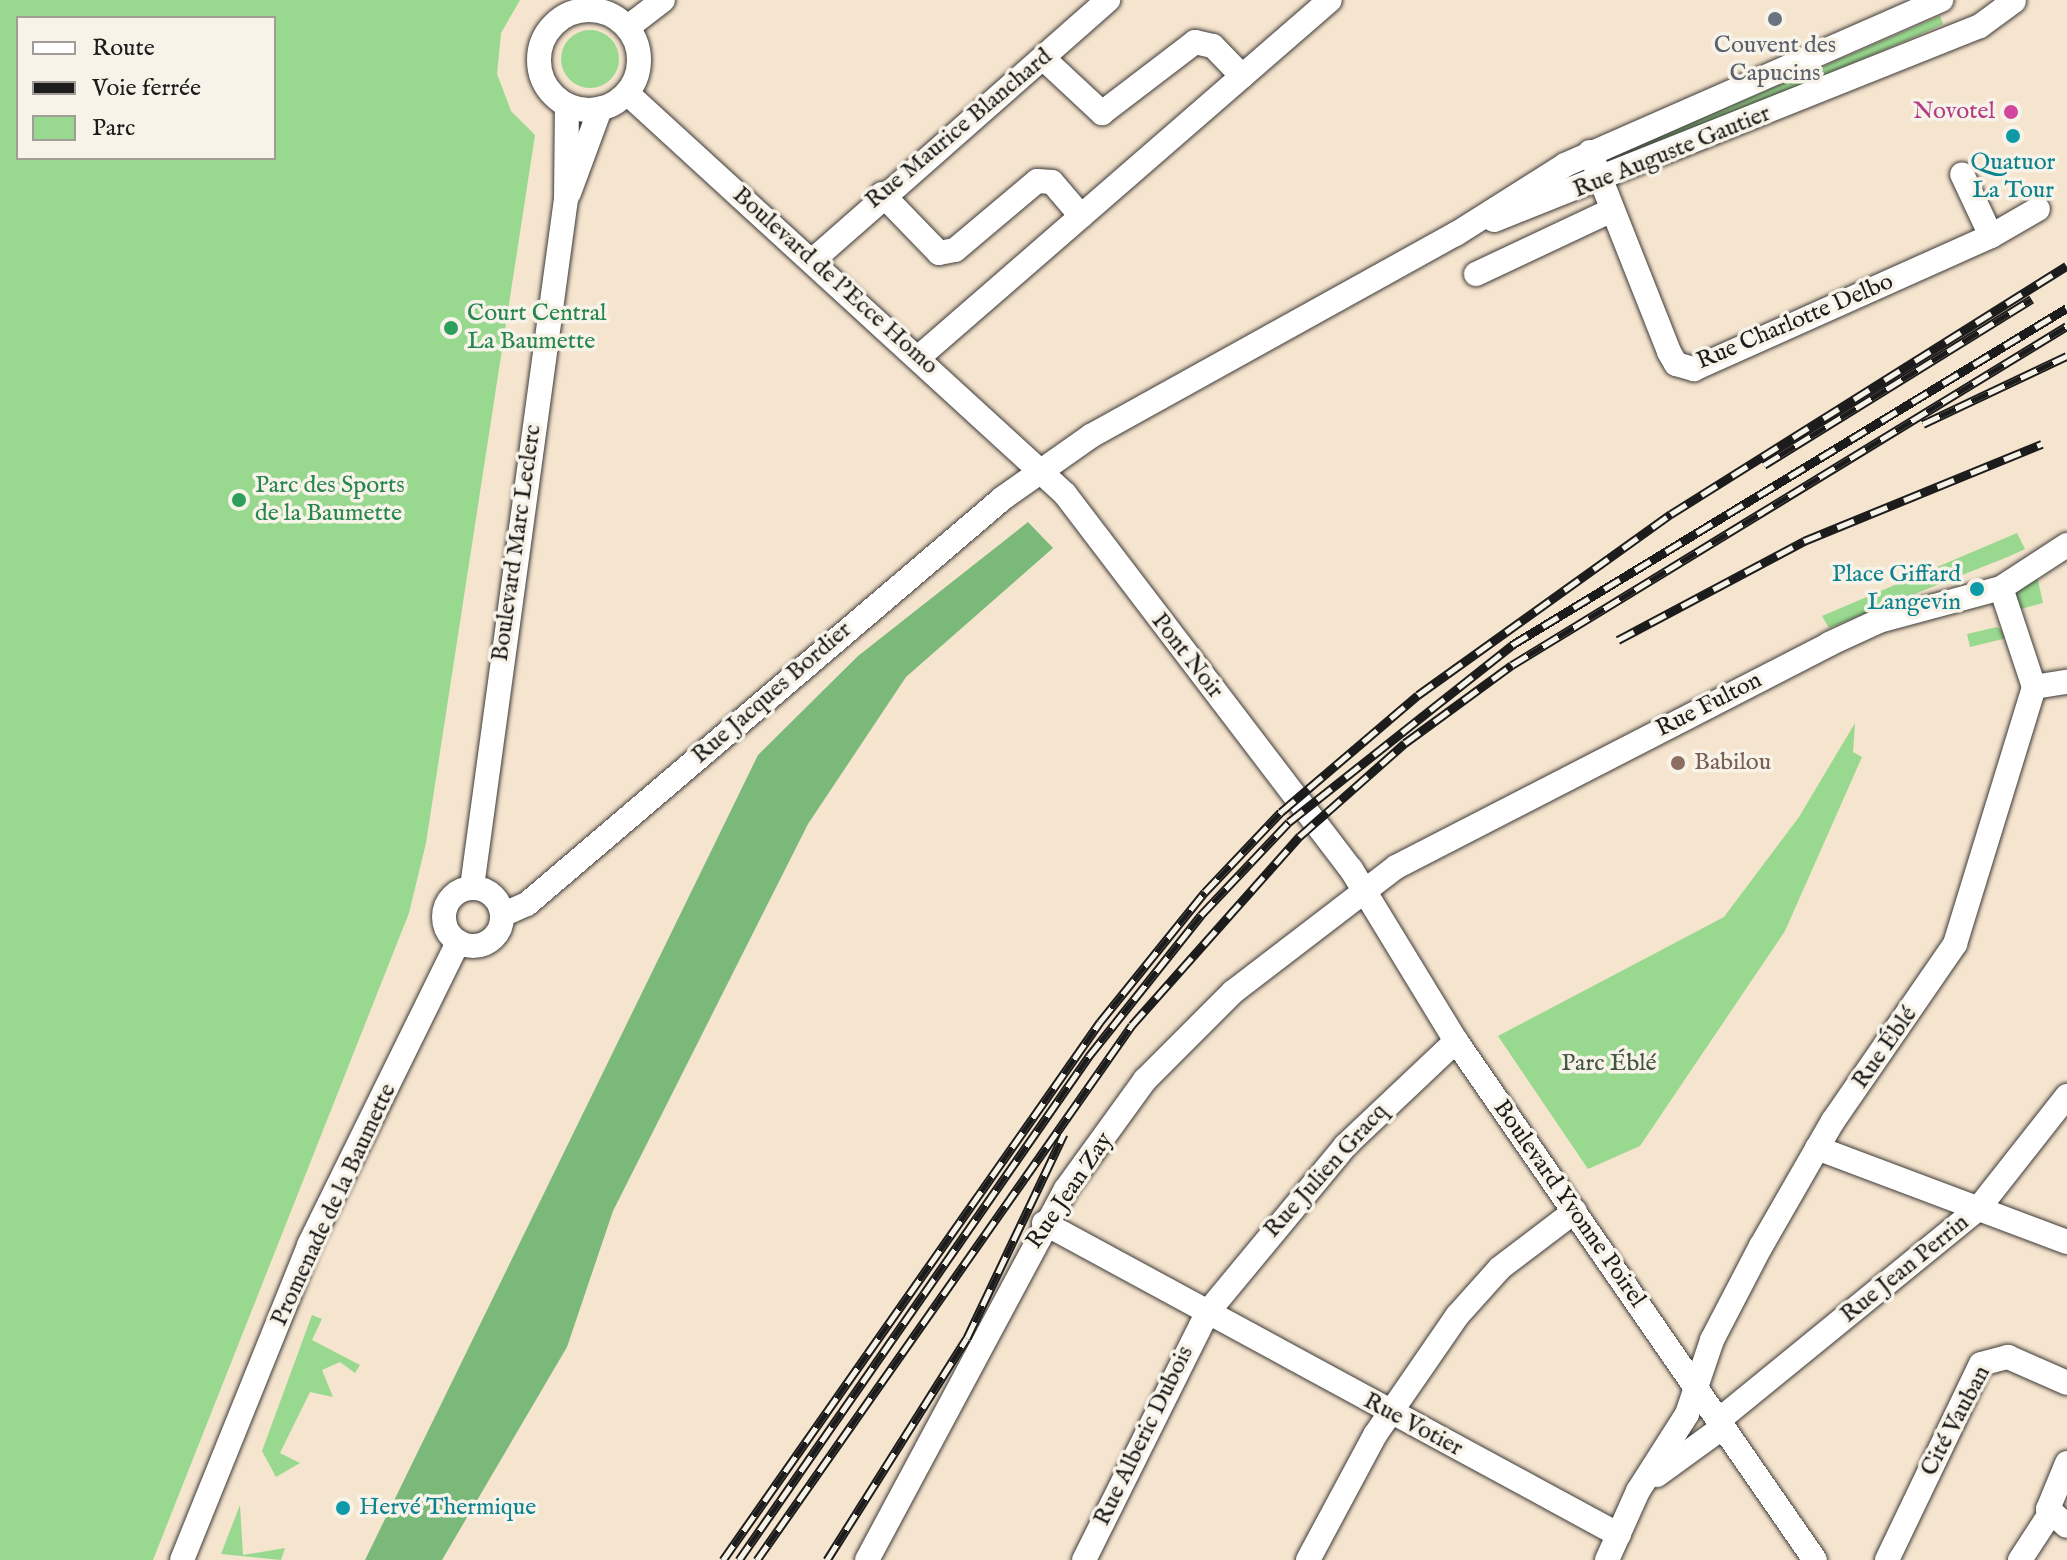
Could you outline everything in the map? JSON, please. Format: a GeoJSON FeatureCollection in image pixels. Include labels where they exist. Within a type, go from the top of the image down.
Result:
{"type":"FeatureCollection","features":[{"type":"Feature","properties":{"kind":"street"},"geometry":{"type":"LineString","coordinates":[[628,27],[663,0]]}},
{"type":"Feature","properties":{"kind":"street","name":"Rue Maurice Blanchard"},"geometry":{"type":"LineString","coordinates":[[812,261],[882,194],[1108,0]]}},
{"type":"Feature","properties":{"kind":"street"},"geometry":{"type":"LineString","coordinates":[[919,357],[1330,0]]}},
{"type":"Feature","properties":{"kind":"street","name":"Rue Auguste Gautier"},"geometry":{"type":"LineString","coordinates":[[1042,469],[1456,234],[1590,152],[1941,0]]}},
{"type":"Feature","properties":{"kind":"street","name":"Rue Auguste Gautier"},"geometry":{"type":"LineString","coordinates":[[1456,234],[1601,180],[1980,26],[2014,0]]}},
{"type":"Feature","properties":{"kind":"street"},"geometry":{"type":"LineString","coordinates":[[591,5],[628,27],[640,58],[627,93],[600,109],[567,105],[542,79],[540,48],[558,20],[591,5]]}},
{"type":"Feature","properties":{"kind":"street"},"geometry":{"type":"LineString","coordinates":[[1043,58],[1102,113],[1195,42],[1213,46],[1242,76]]}},
{"type":"Feature","properties":{"kind":"street","name":"Boulevard de l'Ecce Homo"},"geometry":{"type":"LineString","coordinates":[[627,93],[1042,469]]}},
{"type":"Feature","properties":{"kind":"street","name":"Boulevard Marc Leclerc"},"geometry":{"type":"LineString","coordinates":[[472,887],[566,199],[567,105]]}},
{"type":"Feature","properties":{"kind":"street","name":"Boulevard Marc Leclerc"},"geometry":{"type":"LineString","coordinates":[[566,199],[600,109]]}},
{"type":"Feature","properties":{"kind":"street","name":"Rue Charlotte Delbo"},"geometry":{"type":"LineString","coordinates":[[1590,152],[1610,211],[1669,352],[1676,364],[1694,369],[1991,236],[2038,209]]}},
{"type":"Feature","properties":{"kind":"street"},"geometry":{"type":"LineString","coordinates":[[1962,174],[1991,236]]}},
{"type":"Feature","properties":{"kind":"street"},"geometry":{"type":"LineString","coordinates":[[882,194],[939,253],[955,250],[1037,181],[1052,182],[1081,216]]}},
{"type":"Feature","properties":{"kind":"street"},"geometry":{"type":"LineString","coordinates":[[1476,274],[1610,211]]}},
{"type":"Feature","properties":{"kind":"street","name":"Pont Noir"},"geometry":{"type":"LineString","coordinates":[[1042,469],[1332,843]]}},
{"type":"Feature","properties":{"kind":"street","name":"Rue Jacques Bordier"},"geometry":{"type":"LineString","coordinates":[[502,915],[527,904],[1042,469]]}},
{"type":"Feature","properties":{"kind":"street","name":"Rue Fulton"},"geometry":{"type":"LineString","coordinates":[[1363,895],[1409,859],[1829,644],[1879,621],[2001,588],[2067,545]]}},
{"type":"Feature","properties":{"kind":"street"},"geometry":{"type":"LineString","coordinates":[[2001,588],[2034,687],[2067,682]]}},
{"type":"Feature","properties":{"kind":"street","name":"Rue Éblé"},"geometry":{"type":"LineString","coordinates":[[1607,1560],[1644,1482],[1696,1386],[1712,1340],[1817,1148],[1955,944],[2034,687]]}},
{"type":"Feature","properties":{"kind":"street","name":"Boulevard Yvonne Poirel"},"geometry":{"type":"LineString","coordinates":[[1332,843],[1456,1041],[1815,1560]]}},
{"type":"Feature","properties":{"kind":"street"},"geometry":{"type":"LineString","coordinates":[[472,887],[493,895],[502,915],[488,942],[458,942],[444,924],[445,907],[472,887]]}},
{"type":"Feature","properties":{"kind":"street","name":"Rue Jean Zay"},"geometry":{"type":"LineString","coordinates":[[868,1559],[1044,1223],[1145,1080],[1194,1027],[1326,914],[1363,895]]}},
{"type":"Feature","properties":{"kind":"street","name":"Promenade de la Baumette"},"geometry":{"type":"LineString","coordinates":[[182,1560],[309,1245],[458,942]]}},
{"type":"Feature","properties":{"kind":"street","name":"Rue Julien Gracq"},"geometry":{"type":"LineString","coordinates":[[1207,1313],[1335,1158],[1456,1041]]}},
{"type":"Feature","properties":{"kind":"street","name":"Rue Jean Perrin"},"geometry":{"type":"LineString","coordinates":[[1721,1423],[1978,1209],[2067,1096]]}},
{"type":"Feature","properties":{"kind":"street"},"geometry":{"type":"LineString","coordinates":[[1817,1148],[2067,1242]]}},
{"type":"Feature","properties":{"kind":"street"},"geometry":{"type":"LineString","coordinates":[[1308,1560],[1390,1413],[1500,1268],[1575,1211]]}},
{"type":"Feature","properties":{"kind":"street","name":"Rue Votier"},"geometry":{"type":"LineString","coordinates":[[1044,1223],[1619,1535]]}},
{"type":"Feature","properties":{"kind":"street","name":"Rue Alberic Dubois"},"geometry":{"type":"LineString","coordinates":[[1084,1560],[1207,1313]]}},
{"type":"Feature","properties":{"kind":"street","name":"Cité Vauban"},"geometry":{"type":"LineString","coordinates":[[1887,1560],[1981,1364],[2008,1357],[2067,1383]]}},
{"type":"Feature","properties":{"kind":"street","name":"Rue Éblé"},"geometry":{"type":"LineString","coordinates":[[1644,1482],[1721,1423]]}},
{"type":"Feature","properties":{"kind":"street"},"geometry":{"type":"LineString","coordinates":[[2020,1560],[2058,1520],[2067,1463]]}},
{"type":"Feature","properties":{"kind":"green space","name":"Parc des Sports de la Baumette"},"geometry":{"type":"Polygon","coordinates":[[[0,0],[520,0],[501,33],[497,74],[511,111],[535,135],[426,843],[409,913],[153,1560],[0,1560],[0,0]]]}},
{"type":"Feature","properties":{"kind":"green space"},"geometry":{"type":"Polygon","coordinates":[[[1940,16],[1943,24],[1910,39],[1622,160],[1619,154],[1940,16]]]}},
{"type":"Feature","properties":{"kind":"green space"},"geometry":{"type":"Polygon","coordinates":[[[590,30],[601,32],[610,39],[617,48],[617,70],[610,79],[601,86],[590,88],[579,86],[570,79],[563,70],[561,59],[563,48],[570,39],[579,32],[590,30]]]}},
{"type":"Feature","properties":{"kind":"green space"},"geometry":{"type":"Polygon","coordinates":[[[1028,522],[1053,548],[906,677],[808,824],[613,1211],[567,1347],[442,1560],[365,1560],[758,755],[858,656],[1028,522]]]}},
{"type":"Feature","properties":{"kind":"green space"},"geometry":{"type":"Polygon","coordinates":[[[2017,533],[2025,549],[2010,556],[1829,628],[1822,616],[2017,533]]]}},
{"type":"Feature","properties":{"kind":"green space"},"geometry":{"type":"Polygon","coordinates":[[[2037,576],[2043,603],[2017,610],[2017,593],[2037,576]]]}},
{"type":"Feature","properties":{"kind":"green space"},"geometry":{"type":"Polygon","coordinates":[[[1997,627],[2011,637],[1970,647],[1967,634],[1997,627]]]}},
{"type":"Feature","properties":{"kind":"green space","name":"Parc Éblé"},"geometry":{"type":"Polygon","coordinates":[[[1855,723],[1853,752],[1862,757],[1785,931],[1640,1146],[1588,1169],[1498,1036],[1724,917],[1799,817],[1855,723]]]}},
{"type":"Feature","properties":{"kind":"green space"},"geometry":{"type":"Polygon","coordinates":[[[312,1315],[322,1319],[312,1340],[360,1365],[355,1373],[340,1362],[322,1370],[333,1397],[310,1392],[280,1453],[300,1463],[276,1477],[262,1451],[312,1315]]]}},
{"type":"Feature","properties":{"kind":"green space"},"geometry":{"type":"Polygon","coordinates":[[[240,1505],[243,1555],[285,1548],[281,1560],[221,1554],[240,1505]]]}},
{"type":"Feature","properties":{"kind":"railway"},"geometry":{"type":"LineString","coordinates":[[723,1560],[1100,1022],[1205,892],[1281,812],[1418,695],[1671,514],[2067,266]]}},
{"type":"Feature","properties":{"kind":"railway"},"geometry":{"type":"LineString","coordinates":[[1764,465],[2032,299]]}},
{"type":"Feature","properties":{"kind":"railway"},"geometry":{"type":"LineString","coordinates":[[739,1560],[1089,1056],[1201,915],[1289,822],[1512,645],[2067,308]]}},
{"type":"Feature","properties":{"kind":"railway"},"geometry":{"type":"LineString","coordinates":[[757,1560],[1132,1025],[1300,836],[1405,743],[1512,665],[2067,326]]}},
{"type":"Feature","properties":{"kind":"railway"},"geometry":{"type":"LineString","coordinates":[[1923,424],[2067,356]]}},
{"type":"Feature","properties":{"kind":"railway"},"geometry":{"type":"LineString","coordinates":[[1618,640],[1804,541],[2042,444]]}},
{"type":"Feature","properties":{"kind":"railway"},"geometry":{"type":"LineString","coordinates":[[827,1560],[967,1338],[1064,1134]]}},
{"type":"Feature","properties":{"kind":"place","name":"Couvent des Capucins"},"geometry":{"type":"Point","coordinates":[1775,19]}},
{"type":"Feature","properties":{"kind":"place","name":"Novotel"},"geometry":{"type":"Point","coordinates":[2011,112]}},
{"type":"Feature","properties":{"kind":"place","name":"Quatuor La Tour"},"geometry":{"type":"Point","coordinates":[2013,136]}},
{"type":"Feature","properties":{"kind":"place","name":"Court Central La Baumette"},"geometry":{"type":"Point","coordinates":[451,328]}},
{"type":"Feature","properties":{"kind":"place","name":"Parc des Sports de la Baumette"},"geometry":{"type":"Point","coordinates":[239,500]}},
{"type":"Feature","properties":{"kind":"place","name":"Place Giffard Langevin"},"geometry":{"type":"Point","coordinates":[1977,589]}},
{"type":"Feature","properties":{"kind":"place","name":"Babilou"},"geometry":{"type":"Point","coordinates":[1678,763]}},
{"type":"Feature","properties":{"kind":"place","name":"Hervé Thermique"},"geometry":{"type":"Point","coordinates":[343,1508]}}]}
